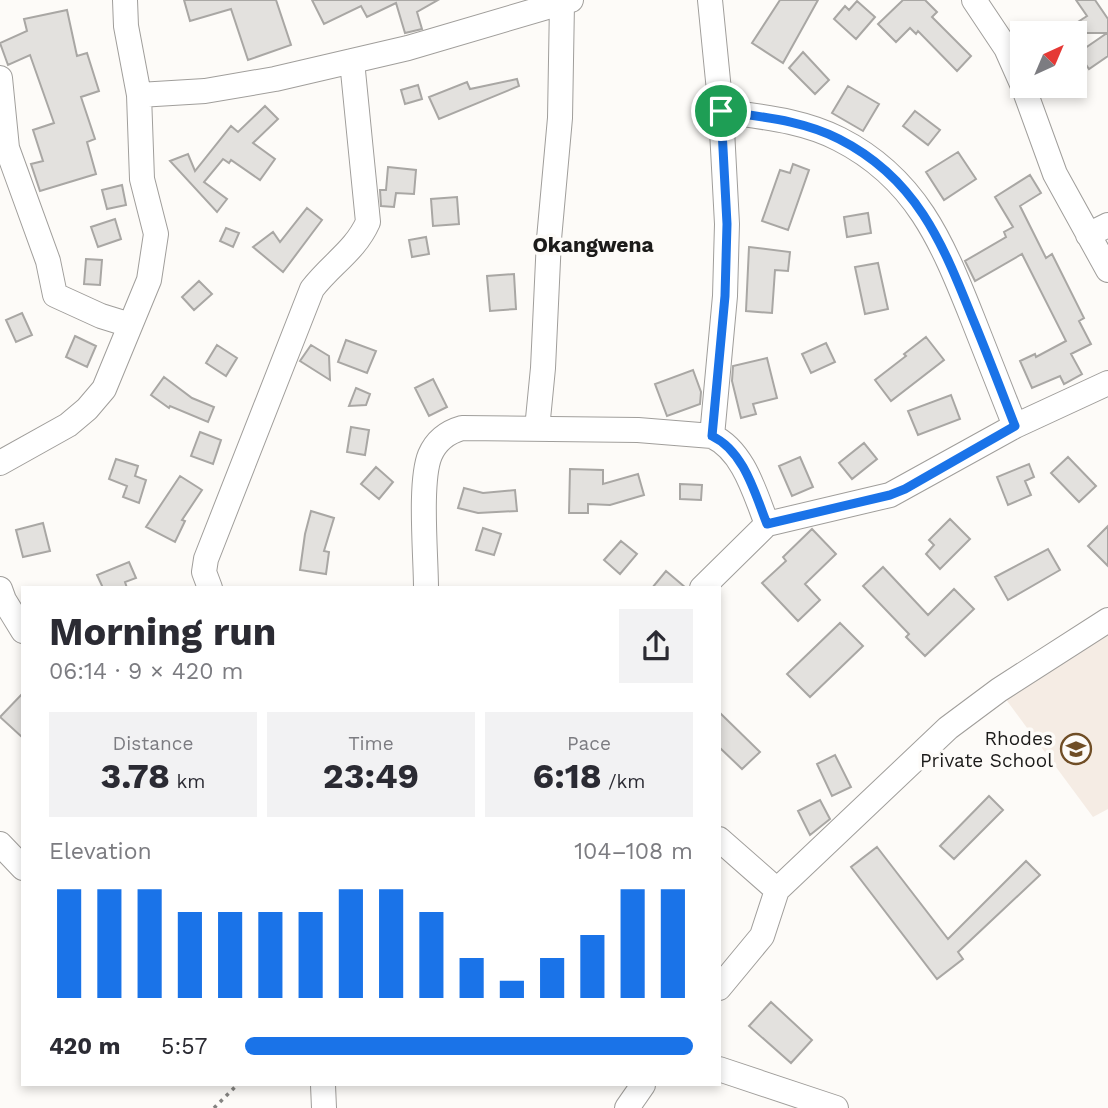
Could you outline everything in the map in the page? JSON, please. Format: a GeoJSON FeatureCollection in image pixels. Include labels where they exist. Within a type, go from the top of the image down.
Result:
{"type":"FeatureCollection","features":[{"type":"Feature","properties":{"kind":"street"},"geometry":{"type":"LineString","coordinates":[[0,463],[68,425],[87,409],[104,389],[149,280],[156,234],[142,178],[139,95],[126,26],[125,0]]}},
{"type":"Feature","properties":{"kind":"street"},"geometry":{"type":"LineString","coordinates":[[710,0],[721,111],[727,224],[725,284],[712,436]]}},
{"type":"Feature","properties":{"kind":"street"},"geometry":{"type":"LineString","coordinates":[[974,0],[1010,57]]}},
{"type":"Feature","properties":{"kind":"street"},"geometry":{"type":"LineString","coordinates":[[139,95],[205,91],[275,79],[408,48],[566,2],[537,429]]}},
{"type":"Feature","properties":{"kind":"street"},"geometry":{"type":"LineString","coordinates":[[209,586],[204,572],[206,559],[312,289],[325,272],[360,240],[368,222],[352,61]]}},
{"type":"Feature","properties":{"kind":"street"},"geometry":{"type":"LineString","coordinates":[[0,78],[7,148],[48,261],[55,295],[101,316],[130,325]]}},
{"type":"Feature","properties":{"kind":"street"},"geometry":{"type":"LineString","coordinates":[[1028,98],[1055,174],[1098,230],[1108,270]]}},
{"type":"Feature","properties":{"kind":"street"},"geometry":{"type":"LineString","coordinates":[[721,111],[792,121],[816,129],[870,158],[899,183],[936,232],[1015,426]]}},
{"type":"Feature","properties":{"kind":"street"},"geometry":{"type":"LineString","coordinates":[[704,586],[767,524],[890,495],[905,489],[1015,426],[1108,383]]}},
{"type":"Feature","properties":{"kind":"street"},"geometry":{"type":"LineString","coordinates":[[426,586],[425,474],[430,454],[440,440],[451,431],[462,428],[650,431],[712,436],[720,439],[734,453],[752,486],[767,524]]}},
{"type":"Feature","properties":{"kind":"street"},"geometry":{"type":"LineString","coordinates":[[0,589],[21,628]]}},
{"type":"Feature","properties":{"kind":"street"},"geometry":{"type":"LineString","coordinates":[[721,986],[762,936],[777,890],[948,729],[999,690],[1108,620]]}},
{"type":"Feature","properties":{"kind":"street"},"geometry":{"type":"LineString","coordinates":[[721,841],[777,890]]}},
{"type":"Feature","properties":{"kind":"street"},"geometry":{"type":"LineString","coordinates":[[0,844],[21,866]]}},
{"type":"Feature","properties":{"kind":"street"},"geometry":{"type":"LineString","coordinates":[[721,1070],[836,1108]]}},
{"type":"Feature","properties":{"kind":"street"},"geometry":{"type":"LineString","coordinates":[[323,1086],[324,1108]]}},
{"type":"Feature","properties":{"kind":"street"},"geometry":{"type":"LineString","coordinates":[[626,1108],[642,1086]]}},
{"type":"Feature","properties":{"kind":"path"},"geometry":{"type":"LineString","coordinates":[[214,1108],[236,1086]]}},
{"type":"Feature","properties":{"kind":"shaded area","name":"Rhodes Private School"},"geometry":{"type":"Polygon","coordinates":[[[1108,620],[1108,809],[1093,817],[999,690],[1108,620]]]}},
{"type":"Feature","properties":{"kind":"building"},"geometry":{"type":"Polygon","coordinates":[[[184,0],[276,0],[291,45],[248,60],[231,9],[190,21],[184,0]]]}},
{"type":"Feature","properties":{"kind":"building"},"geometry":{"type":"Polygon","coordinates":[[[312,0],[438,0],[417,12],[422,29],[405,33],[396,3],[367,17],[361,6],[324,24],[312,0]]]}},
{"type":"Feature","properties":{"kind":"building"},"geometry":{"type":"Polygon","coordinates":[[[780,0],[818,0],[783,63],[752,43],[780,0]]]}},
{"type":"Feature","properties":{"kind":"building"},"geometry":{"type":"Polygon","coordinates":[[[903,0],[925,0],[937,12],[932,17],[971,56],[957,71],[918,31],[916,34],[910,28],[896,42],[878,24],[903,0]]]}},
{"type":"Feature","properties":{"kind":"building"},"geometry":{"type":"Polygon","coordinates":[[[1076,0],[1095,0],[1108,19],[1108,56],[1089,69],[1087,47],[1107,33],[1087,33],[1087,21],[1079,21],[1087,16],[1076,0]]]}},
{"type":"Feature","properties":{"kind":"building"},"geometry":{"type":"Polygon","coordinates":[[[857,1],[875,17],[856,39],[834,19],[845,6],[849,10],[857,1]]]}},
{"type":"Feature","properties":{"kind":"building"},"geometry":{"type":"Polygon","coordinates":[[[67,10],[77,56],[87,53],[99,91],[81,97],[95,139],[87,142],[96,174],[40,191],[31,164],[43,161],[33,130],[54,123],[30,55],[8,65],[0,43],[27,31],[24,19],[67,10]]]}},
{"type":"Feature","properties":{"kind":"building"},"geometry":{"type":"Polygon","coordinates":[[[803,52],[829,80],[815,94],[789,68],[803,52]]]}},
{"type":"Feature","properties":{"kind":"building"},"geometry":{"type":"Polygon","coordinates":[[[517,79],[519,86],[439,119],[429,97],[467,82],[470,89],[517,79]]]}},
{"type":"Feature","properties":{"kind":"building"},"geometry":{"type":"Polygon","coordinates":[[[418,85],[422,99],[405,104],[401,90],[418,85]]]}},
{"type":"Feature","properties":{"kind":"building"},"geometry":{"type":"Polygon","coordinates":[[[848,86],[879,104],[863,131],[832,113],[848,86]]]}},
{"type":"Feature","properties":{"kind":"building"},"geometry":{"type":"Polygon","coordinates":[[[265,106],[278,119],[253,143],[275,159],[260,180],[231,160],[229,163],[223,159],[204,182],[227,199],[217,212],[170,161],[188,154],[195,171],[231,126],[238,132],[265,106]]]}},
{"type":"Feature","properties":{"kind":"building"},"geometry":{"type":"Polygon","coordinates":[[[915,111],[940,130],[928,145],[903,126],[915,111]]]}},
{"type":"Feature","properties":{"kind":"building"},"geometry":{"type":"Polygon","coordinates":[[[958,152],[976,179],[944,200],[926,172],[958,152]]]}},
{"type":"Feature","properties":{"kind":"building"},"geometry":{"type":"Polygon","coordinates":[[[793,164],[809,170],[788,230],[762,221],[780,170],[790,173],[793,164]]]}},
{"type":"Feature","properties":{"kind":"building"},"geometry":{"type":"Polygon","coordinates":[[[388,167],[416,170],[414,194],[396,193],[394,207],[381,206],[380,190],[386,190],[388,167]]]}},
{"type":"Feature","properties":{"kind":"building"},"geometry":{"type":"Polygon","coordinates":[[[1030,175],[1041,193],[1020,206],[1046,258],[1052,254],[1084,318],[1079,321],[1091,344],[1071,354],[1082,374],[1064,384],[1060,376],[1032,388],[1020,361],[1035,354],[1036,357],[1066,341],[1022,254],[975,281],[965,261],[1006,237],[1004,232],[1013,227],[995,197],[1030,175]]]}},
{"type":"Feature","properties":{"kind":"building"},"geometry":{"type":"Polygon","coordinates":[[[122,185],[126,205],[107,209],[102,190],[122,185]]]}},
{"type":"Feature","properties":{"kind":"building"},"geometry":{"type":"Polygon","coordinates":[[[457,197],[459,224],[433,226],[431,199],[457,197]]]}},
{"type":"Feature","properties":{"kind":"building"},"geometry":{"type":"Polygon","coordinates":[[[307,208],[322,220],[283,272],[253,247],[273,232],[280,242],[307,208]]]}},
{"type":"Feature","properties":{"kind":"building"},"geometry":{"type":"Polygon","coordinates":[[[868,213],[871,233],[847,237],[844,217],[868,213]]]}},
{"type":"Feature","properties":{"kind":"building"},"geometry":{"type":"Polygon","coordinates":[[[115,219],[121,239],[98,247],[91,227],[115,219]]]}},
{"type":"Feature","properties":{"kind":"building"},"geometry":{"type":"Polygon","coordinates":[[[226,228],[239,233],[233,247],[220,241],[226,228]]]}},
{"type":"Feature","properties":{"kind":"building"},"geometry":{"type":"Polygon","coordinates":[[[426,237],[429,254],[412,257],[409,240],[426,237]]]}},
{"type":"Feature","properties":{"kind":"building"},"geometry":{"type":"Polygon","coordinates":[[[749,247],[790,252],[788,271],[775,270],[772,313],[746,311],[749,247]]]}},
{"type":"Feature","properties":{"kind":"building"},"geometry":{"type":"Polygon","coordinates":[[[86,259],[102,260],[100,285],[84,284],[86,259]]]}},
{"type":"Feature","properties":{"kind":"building"},"geometry":{"type":"Polygon","coordinates":[[[878,263],[888,309],[865,314],[855,267],[878,263]]]}},
{"type":"Feature","properties":{"kind":"building"},"geometry":{"type":"Polygon","coordinates":[[[514,274],[516,309],[490,311],[487,276],[514,274]]]}},
{"type":"Feature","properties":{"kind":"building"},"geometry":{"type":"Polygon","coordinates":[[[199,281],[212,294],[194,310],[182,297],[199,281]]]}},
{"type":"Feature","properties":{"kind":"building"},"geometry":{"type":"Polygon","coordinates":[[[22,313],[32,335],[16,342],[6,320],[22,313]]]}},
{"type":"Feature","properties":{"kind":"building"},"geometry":{"type":"Polygon","coordinates":[[[75,336],[96,346],[87,367],[66,357],[75,336]]]}},
{"type":"Feature","properties":{"kind":"building"},"geometry":{"type":"Polygon","coordinates":[[[926,337],[944,360],[891,401],[875,380],[926,337]]]}},
{"type":"Feature","properties":{"kind":"building"},"geometry":{"type":"Polygon","coordinates":[[[346,340],[376,351],[367,373],[338,362],[346,340]]]}},
{"type":"Feature","properties":{"kind":"building"},"geometry":{"type":"Polygon","coordinates":[[[826,343],[835,362],[811,373],[802,354],[826,343]]]}},
{"type":"Feature","properties":{"kind":"building"},"geometry":{"type":"Polygon","coordinates":[[[217,345],[237,358],[226,376],[206,363],[217,345]]]}},
{"type":"Feature","properties":{"kind":"building"},"geometry":{"type":"Polygon","coordinates":[[[311,345],[329,356],[330,380],[300,361],[311,345]]]}},
{"type":"Feature","properties":{"kind":"building"},"geometry":{"type":"Polygon","coordinates":[[[767,358],[777,398],[753,404],[756,414],[741,418],[732,381],[733,366],[767,358]]]}},
{"type":"Feature","properties":{"kind":"building"},"geometry":{"type":"Polygon","coordinates":[[[693,370],[701,392],[700,404],[667,416],[655,384],[693,370]]]}},
{"type":"Feature","properties":{"kind":"building"},"geometry":{"type":"Polygon","coordinates":[[[164,377],[192,398],[214,407],[208,422],[170,406],[169,408],[151,395],[164,377]]]}},
{"type":"Feature","properties":{"kind":"building"},"geometry":{"type":"Polygon","coordinates":[[[433,379],[447,407],[429,416],[415,388],[433,379]]]}},
{"type":"Feature","properties":{"kind":"building"},"geometry":{"type":"Polygon","coordinates":[[[356,388],[370,394],[366,405],[349,406],[356,388]]]}},
{"type":"Feature","properties":{"kind":"building"},"geometry":{"type":"Polygon","coordinates":[[[951,395],[960,419],[918,435],[908,411],[951,395]]]}},
{"type":"Feature","properties":{"kind":"building"},"geometry":{"type":"Polygon","coordinates":[[[351,427],[369,430],[365,455],[347,452],[351,427]]]}},
{"type":"Feature","properties":{"kind":"building"},"geometry":{"type":"Polygon","coordinates":[[[200,432],[221,440],[213,464],[191,456],[200,432]]]}},
{"type":"Feature","properties":{"kind":"building"},"geometry":{"type":"Polygon","coordinates":[[[864,443],[877,459],[852,479],[839,463],[864,443]]]}},
{"type":"Feature","properties":{"kind":"building"},"geometry":{"type":"Polygon","coordinates":[[[800,457],[813,487],[792,496],[779,466],[800,457]]]}},
{"type":"Feature","properties":{"kind":"building"},"geometry":{"type":"Polygon","coordinates":[[[1068,457],[1096,486],[1079,502],[1051,473],[1068,457]]]}},
{"type":"Feature","properties":{"kind":"building"},"geometry":{"type":"Polygon","coordinates":[[[116,459],[138,466],[135,476],[146,480],[139,503],[123,497],[127,486],[109,479],[116,459]]]}},
{"type":"Feature","properties":{"kind":"building"},"geometry":{"type":"Polygon","coordinates":[[[1029,464],[1034,477],[1025,481],[1031,495],[1008,505],[997,477],[1029,464]]]}},
{"type":"Feature","properties":{"kind":"building"},"geometry":{"type":"Polygon","coordinates":[[[376,467],[393,482],[379,499],[361,484],[376,467]]]}},
{"type":"Feature","properties":{"kind":"building"},"geometry":{"type":"Polygon","coordinates":[[[570,469],[603,470],[603,484],[638,474],[644,495],[610,505],[588,504],[588,513],[569,513],[570,469]]]}},
{"type":"Feature","properties":{"kind":"building"},"geometry":{"type":"Polygon","coordinates":[[[180,476],[202,490],[182,520],[185,521],[175,542],[146,527],[180,476]]]}},
{"type":"Feature","properties":{"kind":"building"},"geometry":{"type":"Polygon","coordinates":[[[680,484],[702,485],[701,500],[680,499],[680,484]]]}},
{"type":"Feature","properties":{"kind":"building"},"geometry":{"type":"Polygon","coordinates":[[[464,488],[483,493],[515,490],[517,511],[478,513],[458,508],[464,488]]]}},
{"type":"Feature","properties":{"kind":"building"},"geometry":{"type":"Polygon","coordinates":[[[311,511],[334,518],[324,551],[329,552],[326,574],[300,570],[311,511]]]}},
{"type":"Feature","properties":{"kind":"building"},"geometry":{"type":"Polygon","coordinates":[[[950,519],[970,539],[940,569],[926,554],[934,545],[929,540],[950,519]]]}},
{"type":"Feature","properties":{"kind":"building"},"geometry":{"type":"Polygon","coordinates":[[[43,523],[50,551],[23,557],[16,530],[43,523]]]}},
{"type":"Feature","properties":{"kind":"building"},"geometry":{"type":"Polygon","coordinates":[[[1108,526],[1108,566],[1088,546],[1108,526]]]}},
{"type":"Feature","properties":{"kind":"building"},"geometry":{"type":"Polygon","coordinates":[[[483,528],[501,534],[494,555],[476,550],[483,528]]]}},
{"type":"Feature","properties":{"kind":"building"},"geometry":{"type":"Polygon","coordinates":[[[812,529],[836,554],[805,584],[820,600],[798,621],[762,583],[786,561],[783,557],[812,529]]]}},
{"type":"Feature","properties":{"kind":"building"},"geometry":{"type":"Polygon","coordinates":[[[621,541],[637,554],[620,574],[604,560],[621,541]]]}},
{"type":"Feature","properties":{"kind":"building"},"geometry":{"type":"Polygon","coordinates":[[[1048,549],[1060,570],[1008,600],[995,577],[1048,549]]]}},
{"type":"Feature","properties":{"kind":"building"},"geometry":{"type":"Polygon","coordinates":[[[129,562],[136,578],[125,582],[126,586],[102,586],[97,575],[129,562]]]}},
{"type":"Feature","properties":{"kind":"building"},"geometry":{"type":"Polygon","coordinates":[[[883,567],[928,615],[954,589],[974,609],[925,656],[906,637],[909,634],[863,586],[883,567]]]}},
{"type":"Feature","properties":{"kind":"building"},"geometry":{"type":"Polygon","coordinates":[[[666,571],[684,586],[654,586],[666,571]]]}},
{"type":"Feature","properties":{"kind":"building"},"geometry":{"type":"Polygon","coordinates":[[[840,623],[863,646],[810,697],[787,674],[840,623]]]}},
{"type":"Feature","properties":{"kind":"building"},"geometry":{"type":"Polygon","coordinates":[[[21,695],[21,736],[0,717],[21,695]]]}},
{"type":"Feature","properties":{"kind":"building"},"geometry":{"type":"Polygon","coordinates":[[[721,714],[760,752],[742,769],[721,749],[721,714]]]}},
{"type":"Feature","properties":{"kind":"building"},"geometry":{"type":"Polygon","coordinates":[[[835,755],[851,787],[832,796],[817,764],[835,755]]]}},
{"type":"Feature","properties":{"kind":"building"},"geometry":{"type":"Polygon","coordinates":[[[989,796],[1003,810],[954,859],[940,846],[989,796]]]}},
{"type":"Feature","properties":{"kind":"building"},"geometry":{"type":"Polygon","coordinates":[[[820,800],[830,819],[810,835],[798,811],[820,800]]]}},
{"type":"Feature","properties":{"kind":"building"},"geometry":{"type":"Polygon","coordinates":[[[877,847],[948,939],[1026,861],[1040,875],[958,952],[963,959],[937,979],[851,867],[877,847]]]}},
{"type":"Feature","properties":{"kind":"building"},"geometry":{"type":"Polygon","coordinates":[[[771,1002],[812,1040],[791,1063],[749,1026],[771,1002]]]}},
{"type":"Feature","properties":{"kind":"place","name":"Rhodes Private School"},"geometry":{"type":"Point","coordinates":[1076,749]}},
{"type":"Feature","properties":{"kind":"district","name":"Okangwena"},"geometry":{"type":"Point","coordinates":[593,245]}},
{"type":"Feature","properties":{"kind":"route"},"geometry":{"type":"LineString","coordinates":[[721,111],[792,121],[816,129],[863,153],[899,183],[936,232],[1015,426],[890,495],[767,524],[752,486],[734,453],[720,439],[712,436],[725,296],[727,224],[721,111]]}}]}
